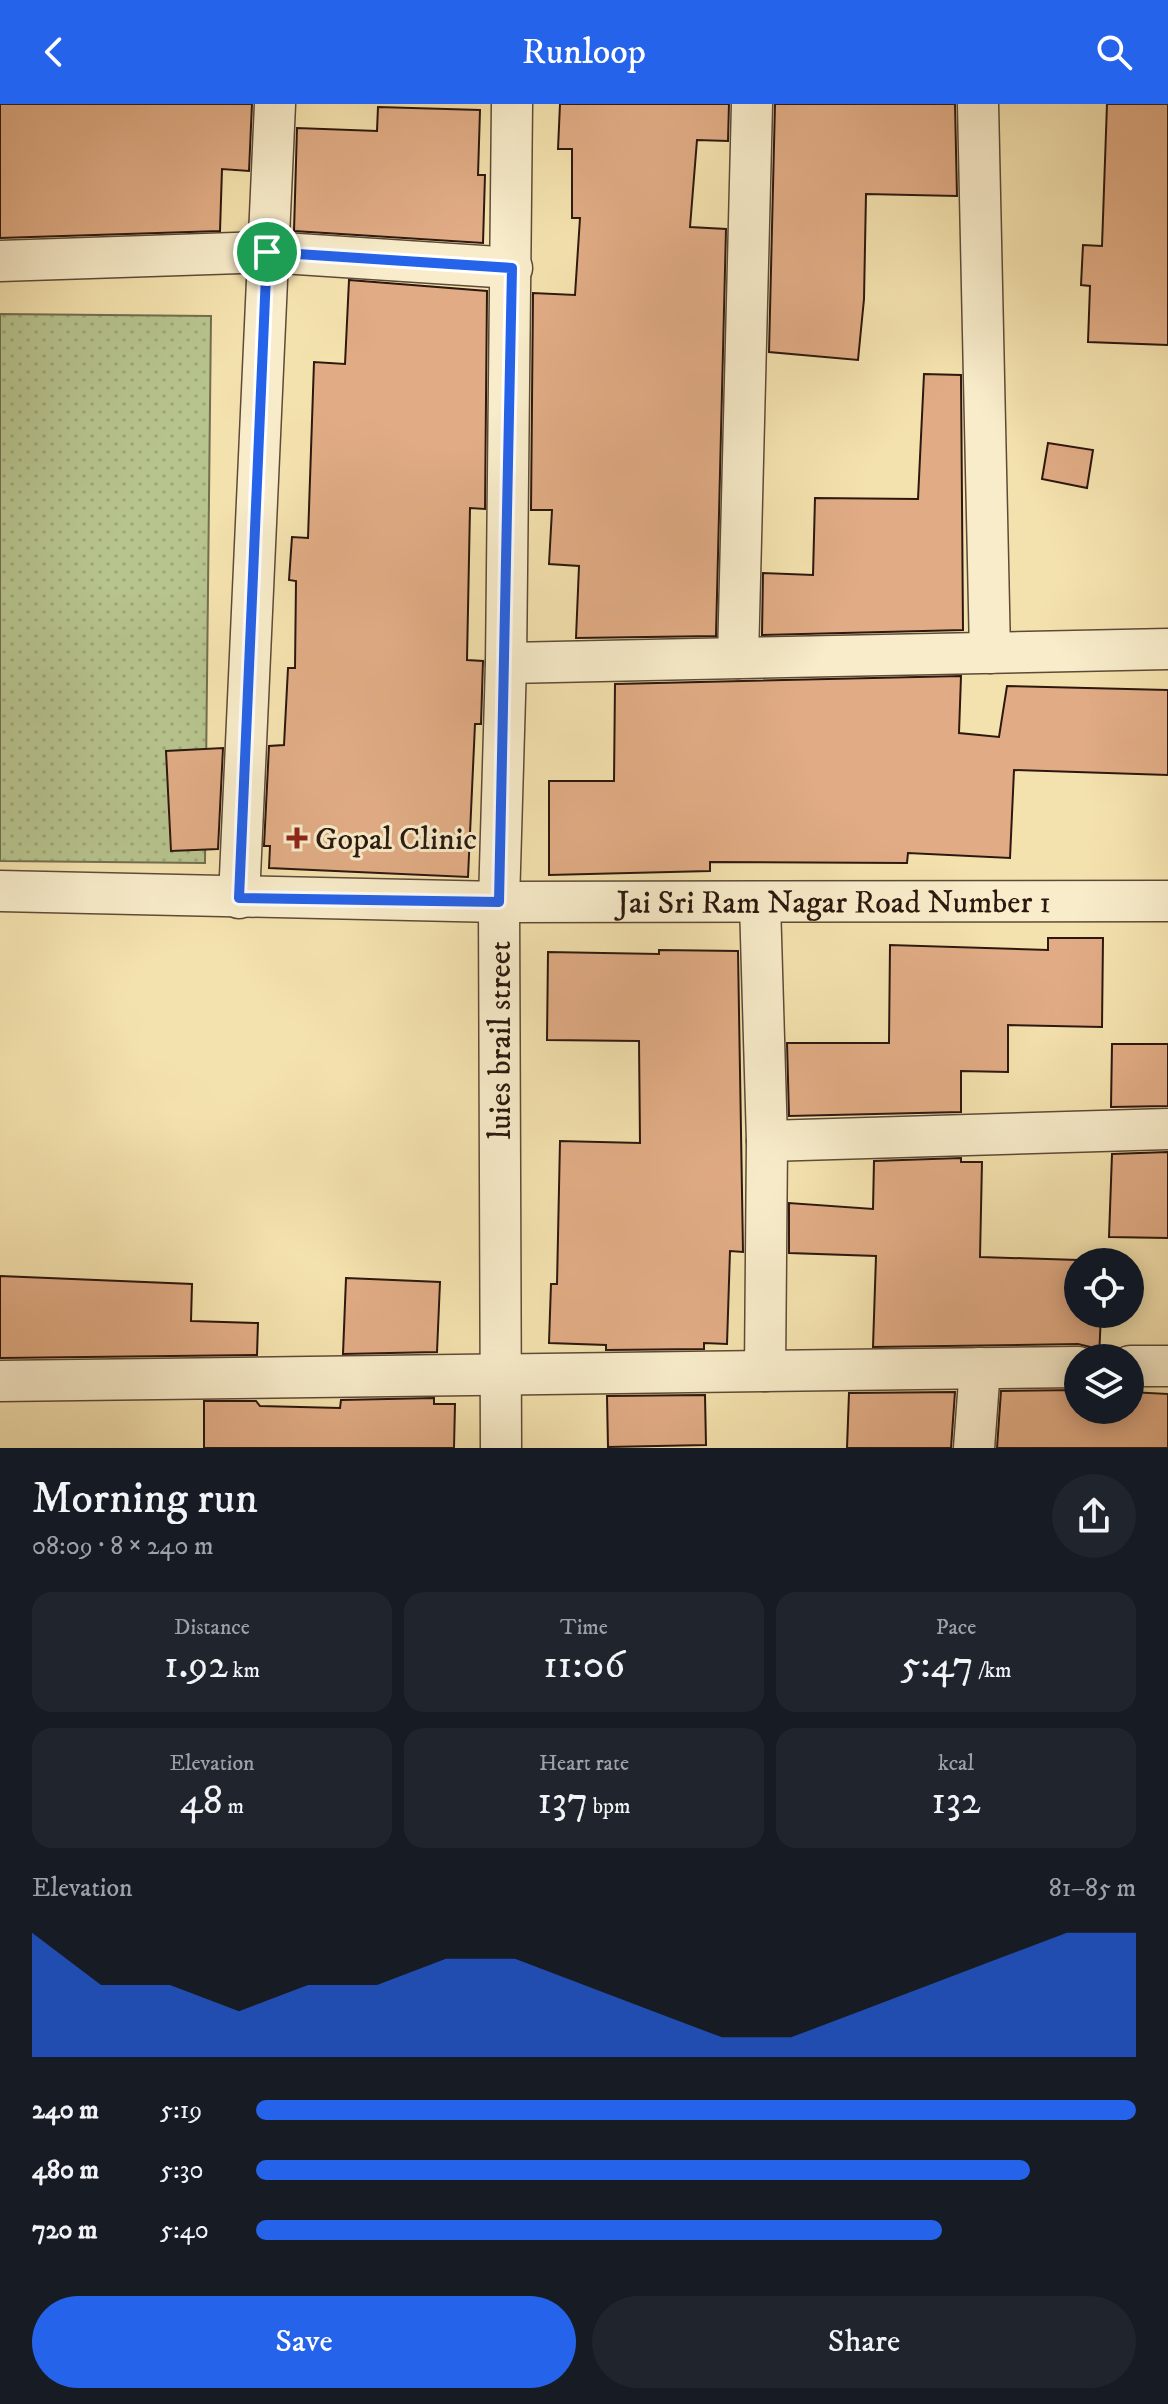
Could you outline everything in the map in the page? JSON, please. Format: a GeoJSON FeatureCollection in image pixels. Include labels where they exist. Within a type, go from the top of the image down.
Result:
{"type":"FeatureCollection","features":[{"type":"Feature","properties":{"kind":"street"},"geometry":{"type":"LineString","coordinates":[[239,898],[275,104]]}},
{"type":"Feature","properties":{"kind":"street","name":"luies brail street"},"geometry":{"type":"LineString","coordinates":[[501,1448],[499,902],[506,663],[512,104]]}},
{"type":"Feature","properties":{"kind":"street"},"geometry":{"type":"LineString","coordinates":[[738,658],[752,104]]}},
{"type":"Feature","properties":{"kind":"street"},"geometry":{"type":"LineString","coordinates":[[978,104],[990,653]]}},
{"type":"Feature","properties":{"kind":"street"},"geometry":{"type":"LineString","coordinates":[[0,261],[267,252],[512,268]]}},
{"type":"Feature","properties":{"kind":"street"},"geometry":{"type":"LineString","coordinates":[[506,663],[1168,649]]}},
{"type":"Feature","properties":{"kind":"street","name":"Jai Sri Ram Nagar Road Number 1"},"geometry":{"type":"LineString","coordinates":[[0,891],[499,902],[1168,901]]}},
{"type":"Feature","properties":{"kind":"street"},"geometry":{"type":"LineString","coordinates":[[760,903],[767,1141],[765,1371]]}},
{"type":"Feature","properties":{"kind":"street"},"geometry":{"type":"LineString","coordinates":[[767,1141],[1168,1129]]}},
{"type":"Feature","properties":{"kind":"street"},"geometry":{"type":"LineString","coordinates":[[1144,1366],[1168,1366]]}},
{"type":"Feature","properties":{"kind":"street"},"geometry":{"type":"LineString","coordinates":[[0,1381],[1064,1367]]}},
{"type":"Feature","properties":{"kind":"street"},"geometry":{"type":"LineString","coordinates":[[974,1448],[980,1368]]}},
{"type":"Feature","properties":{"kind":"green space"},"geometry":{"type":"Polygon","coordinates":[[[0,314],[211,316],[205,863],[0,861],[0,314]]]}},
{"type":"Feature","properties":{"kind":"building"},"geometry":{"type":"Polygon","coordinates":[[[0,104],[252,104],[249,171],[222,169],[220,231],[0,238],[0,104]]]}},
{"type":"Feature","properties":{"kind":"building"},"geometry":{"type":"Polygon","coordinates":[[[560,104],[729,104],[728,141],[697,140],[690,227],[726,229],[716,636],[576,638],[579,566],[549,564],[552,510],[531,510],[533,293],[575,295],[580,218],[572,218],[572,149],[558,149],[560,104]]]}},
{"type":"Feature","properties":{"kind":"building"},"geometry":{"type":"Polygon","coordinates":[[[775,104],[955,104],[957,196],[866,194],[864,299],[858,360],[769,352],[775,104]]]}},
{"type":"Feature","properties":{"kind":"building"},"geometry":{"type":"Polygon","coordinates":[[[1107,104],[1168,104],[1168,345],[1088,342],[1090,286],[1081,285],[1083,245],[1102,246],[1107,104]]]}},
{"type":"Feature","properties":{"kind":"building"},"geometry":{"type":"Polygon","coordinates":[[[378,107],[480,110],[478,175],[485,175],[483,243],[294,231],[297,128],[377,131],[378,107]]]}},
{"type":"Feature","properties":{"kind":"building"},"geometry":{"type":"Polygon","coordinates":[[[349,280],[487,291],[485,509],[470,508],[467,660],[483,661],[481,724],[475,724],[468,877],[269,868],[270,846],[264,846],[269,746],[284,745],[288,668],[295,668],[296,581],[289,580],[292,537],[308,538],[314,362],[345,364],[349,280]]]}},
{"type":"Feature","properties":{"kind":"building"},"geometry":{"type":"Polygon","coordinates":[[[924,374],[961,375],[963,630],[762,635],[763,573],[813,575],[815,498],[918,499],[924,374]]]}},
{"type":"Feature","properties":{"kind":"building"},"geometry":{"type":"Polygon","coordinates":[[[1048,443],[1093,450],[1087,488],[1042,479],[1048,443]]]}},
{"type":"Feature","properties":{"kind":"building"},"geometry":{"type":"Polygon","coordinates":[[[961,676],[959,733],[999,737],[1007,686],[1168,690],[1168,775],[1014,770],[1010,858],[908,853],[907,863],[710,862],[710,871],[549,875],[549,781],[614,781],[615,684],[961,676]]]}},
{"type":"Feature","properties":{"kind":"building"},"geometry":{"type":"Polygon","coordinates":[[[223,748],[218,849],[171,851],[166,751],[223,748]]]}},
{"type":"Feature","properties":{"kind":"building"},"geometry":{"type":"Polygon","coordinates":[[[1048,938],[1103,938],[1102,1027],[1008,1025],[1008,1072],[961,1071],[961,1112],[789,1116],[787,1043],[889,1043],[890,945],[1048,950],[1048,938]]]}},
{"type":"Feature","properties":{"kind":"building"},"geometry":{"type":"Polygon","coordinates":[[[659,950],[738,951],[743,1252],[730,1251],[727,1344],[704,1343],[704,1349],[606,1350],[606,1345],[549,1343],[551,1284],[557,1284],[560,1141],[640,1143],[639,1041],[547,1040],[548,952],[659,954],[659,950]]]}},
{"type":"Feature","properties":{"kind":"building"},"geometry":{"type":"Polygon","coordinates":[[[1112,1044],[1168,1044],[1168,1106],[1111,1107],[1112,1044]]]}},
{"type":"Feature","properties":{"kind":"building"},"geometry":{"type":"Polygon","coordinates":[[[1168,1152],[1168,1238],[1109,1237],[1112,1154],[1168,1152]]]}},
{"type":"Feature","properties":{"kind":"building"},"geometry":{"type":"Polygon","coordinates":[[[961,1158],[961,1162],[982,1162],[980,1257],[1064,1260],[1064,1328],[1100,1328],[1100,1344],[873,1347],[876,1256],[789,1253],[789,1203],[873,1209],[874,1161],[961,1158]]]}},
{"type":"Feature","properties":{"kind":"building"},"geometry":{"type":"Polygon","coordinates":[[[0,1276],[192,1284],[191,1321],[258,1323],[257,1355],[0,1358],[0,1276]]]}},
{"type":"Feature","properties":{"kind":"building"},"geometry":{"type":"Polygon","coordinates":[[[346,1278],[440,1282],[437,1352],[343,1354],[346,1278]]]}},
{"type":"Feature","properties":{"kind":"building"},"geometry":{"type":"Polygon","coordinates":[[[1064,1390],[1064,1424],[1144,1424],[1144,1393],[1168,1394],[1168,1448],[997,1448],[1001,1391],[1064,1390]]]}},
{"type":"Feature","properties":{"kind":"building"},"geometry":{"type":"Polygon","coordinates":[[[955,1392],[951,1448],[847,1448],[849,1393],[955,1392]]]}},
{"type":"Feature","properties":{"kind":"building"},"geometry":{"type":"Polygon","coordinates":[[[705,1395],[706,1445],[608,1447],[607,1396],[705,1395]]]}},
{"type":"Feature","properties":{"kind":"building"},"geometry":{"type":"Polygon","coordinates":[[[434,1398],[434,1404],[455,1404],[454,1448],[204,1448],[204,1401],[256,1401],[260,1406],[340,1408],[341,1400],[434,1398]]]}},
{"type":"Feature","properties":{"kind":"place","name":"Gopal Clinic"},"geometry":{"type":"Point","coordinates":[297,838]}},
{"type":"Feature","properties":{"kind":"route"},"geometry":{"type":"LineString","coordinates":[[267,252],[512,268],[499,902],[239,898],[267,252]]}}]}
